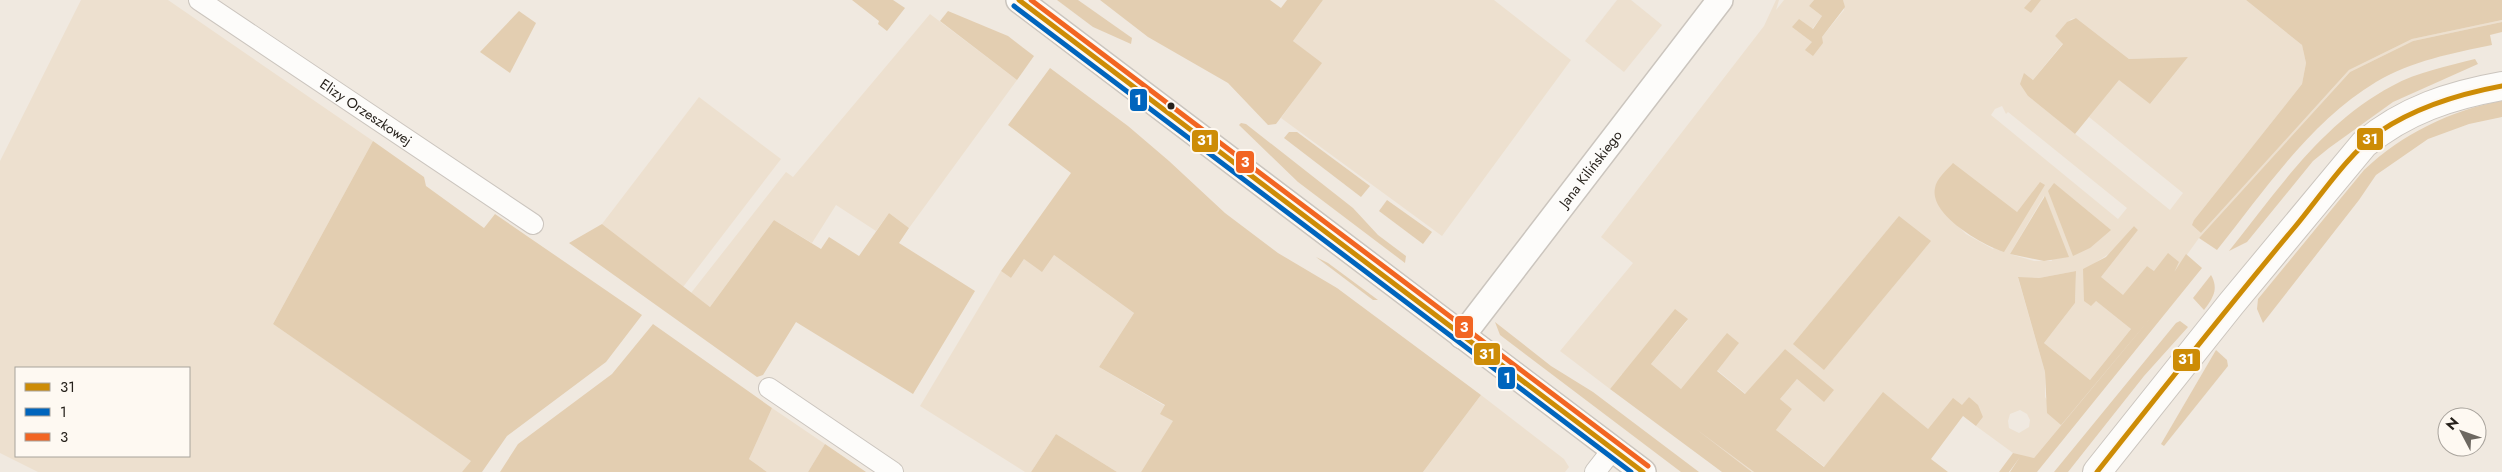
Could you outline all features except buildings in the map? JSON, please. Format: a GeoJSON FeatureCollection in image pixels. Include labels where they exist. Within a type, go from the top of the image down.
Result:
{"type":"FeatureCollection","features":[{"type":"Feature","properties":{"kind":"main road"},"geometry":{"type":"LineString","coordinates":[[2097,472],[2231,304],[2364,144],[2391,124],[2421,108],[2470,92],[2502,86]]}},
{"type":"Feature","properties":{"kind":"street","name":"Elizy Orzeszkowej"},"geometry":{"type":"LineString","coordinates":[[199,0],[532,224]]}},
{"type":"Feature","properties":{"kind":"street"},"geometry":{"type":"LineString","coordinates":[[1019,0],[1643,472]]}},
{"type":"Feature","properties":{"kind":"street","name":"Jana Kilińskiego"},"geometry":{"type":"LineString","coordinates":[[1462,336],[1720,0]]}},
{"type":"Feature","properties":{"kind":"street"},"geometry":{"type":"LineString","coordinates":[[769,388],[893,472]]}},
{"type":"Feature","properties":{"kind":"street"},"geometry":{"type":"LineString","coordinates":[[1595,472],[1613,449]]}},
{"type":"Feature","properties":{"kind":"shaded area"},"geometry":{"type":"Polygon","coordinates":[[[81,0],[168,0],[373,141],[273,324],[472,461],[462,472],[38,472],[0,453],[0,161],[81,0]]]}},
{"type":"Feature","properties":{"kind":"shaded area"},"geometry":{"type":"Polygon","coordinates":[[[852,0],[893,0],[905,8],[887,31],[878,24],[879,21],[852,0]]]}},
{"type":"Feature","properties":{"kind":"shaded area"},"geometry":{"type":"Polygon","coordinates":[[[1057,0],[1078,0],[1132,38],[1131,44],[1093,27],[1057,0]]]}},
{"type":"Feature","properties":{"kind":"shaded area"},"geometry":{"type":"Polygon","coordinates":[[[1100,0],[1270,0],[1281,8],[1287,0],[1323,0],[1293,41],[1322,63],[1276,124],[1268,125],[1228,83],[1148,37],[1100,0]]]}},
{"type":"Feature","properties":{"kind":"shaded area"},"geometry":{"type":"Polygon","coordinates":[[[1323,0],[1494,0],[1571,60],[1442,236],[1281,118],[1321,63],[1293,41],[1323,0]]]}},
{"type":"Feature","properties":{"kind":"shaded area"},"geometry":{"type":"Polygon","coordinates":[[[1617,0],[1631,0],[1662,25],[1624,72],[1585,41],[1617,0]]]}},
{"type":"Feature","properties":{"kind":"shaded area"},"geometry":{"type":"Polygon","coordinates":[[[1776,0],[1779,0],[1776,10],[1784,0],[1814,0],[1809,6],[1822,16],[1812,29],[1799,19],[1822,37],[1844,10],[1843,0],[2031,0],[2025,8],[2031,13],[2041,0],[2246,0],[2302,45],[2306,63],[2302,84],[2194,220],[2201,233],[2349,70],[2412,39],[2502,20],[2502,22],[2413,41],[2350,72],[2199,238],[2171,277],[2156,311],[2034,458],[2022,456],[2010,472],[2021,456],[2013,453],[1976,426],[1983,417],[1969,397],[1962,406],[1953,399],[1928,429],[1825,467],[1776,430],[1792,409],[1780,399],[1797,379],[1824,402],[1785,349],[1746,394],[1717,370],[1739,343],[1681,389],[1651,364],[1688,320],[1623,373],[1754,472],[1752,472],[1622,374],[1610,389],[1560,351],[1633,263],[1601,237],[1764,26],[1776,0]],[[2076,18],[2071,19],[2055,36],[2063,43],[2033,80],[2024,73],[2028,96],[2170,210],[2183,193],[2089,117],[2119,79],[2150,104],[2188,57],[2129,59],[2076,18]],[[2002,106],[1995,109],[1991,115],[2118,219],[2127,208],[2008,112],[2006,114],[2002,106]],[[2040,182],[2017,212],[1941,209],[1966,234],[1993,249],[2040,182]],[[2044,196],[2010,254],[2034,261],[2052,261],[2044,196]],[[2134,226],[2113,251],[2092,265],[2096,301],[2131,329],[2090,380],[2044,343],[2075,303],[2076,271],[2039,278],[2018,278],[2045,372],[2045,397],[2061,424],[2170,277],[2179,262],[2154,271],[2147,266],[2123,296],[2100,278],[2138,230],[2134,226]],[[2020,410],[2010,414],[2009,428],[2019,433],[2029,427],[2030,420],[2027,414],[2020,410]]]}},
{"type":"Feature","properties":{"kind":"shaded area"},"geometry":{"type":"Polygon","coordinates":[[[1814,0],[1843,0],[1845,7],[1822,37],[1823,43],[1813,56],[1805,50],[1812,42],[1792,27],[1799,19],[1813,29],[1822,16],[1809,6],[1814,0]]]}},
{"type":"Feature","properties":{"kind":"shaded area"},"geometry":{"type":"Polygon","coordinates":[[[2031,0],[2041,0],[2031,13],[2024,8],[2031,0]]]}},
{"type":"Feature","properties":{"kind":"shaded area"},"geometry":{"type":"Polygon","coordinates":[[[2246,0],[2502,0],[2502,20],[2412,39],[2349,70],[2201,233],[2192,225],[2194,220],[2302,84],[2306,63],[2302,45],[2246,0]]]}},
{"type":"Feature","properties":{"kind":"shaded area"},"geometry":{"type":"Polygon","coordinates":[[[519,11],[536,23],[510,73],[480,52],[519,11]]]}},
{"type":"Feature","properties":{"kind":"shaded area"},"geometry":{"type":"Polygon","coordinates":[[[948,11],[1008,36],[1034,56],[1017,80],[940,21],[948,11]]]}},
{"type":"Feature","properties":{"kind":"shaded area"},"geometry":{"type":"Polygon","coordinates":[[[930,14],[1017,80],[909,228],[889,213],[876,231],[836,205],[812,243],[774,220],[710,307],[691,293],[786,172],[793,177],[930,14]]]}},
{"type":"Feature","properties":{"kind":"shaded area"},"geometry":{"type":"Polygon","coordinates":[[[2076,18],[2129,59],[2188,57],[2150,104],[2119,80],[2075,134],[2028,96],[2020,84],[2024,73],[2033,80],[2063,44],[2055,36],[2067,22],[2076,18]]]}},
{"type":"Feature","properties":{"kind":"shaded area"},"geometry":{"type":"Polygon","coordinates":[[[2502,22],[2502,32],[2490,35],[2492,45],[2462,51],[2403,68],[2376,82],[2352,98],[2309,137],[2290,158],[2217,250],[2199,238],[2350,72],[2413,41],[2502,22]]]}},
{"type":"Feature","properties":{"kind":"shaded area"},"geometry":{"type":"Polygon","coordinates":[[[2475,59],[2478,64],[2393,102],[2329,148],[2313,161],[2247,242],[2229,251],[2302,160],[2344,119],[2367,101],[2412,77],[2475,59]]]}},
{"type":"Feature","properties":{"kind":"shaded area"},"geometry":{"type":"Polygon","coordinates":[[[1050,68],[1128,126],[1225,213],[1278,253],[1337,288],[1481,395],[1423,472],[1141,472],[1173,421],[1160,414],[1165,405],[1099,367],[1134,313],[1054,255],[1042,272],[1024,259],[1011,278],[1001,271],[1071,173],[1008,125],[1050,68]]]}},
{"type":"Feature","properties":{"kind":"shaded area"},"geometry":{"type":"Polygon","coordinates":[[[699,97],[781,159],[683,287],[602,224],[699,97]]]}},
{"type":"Feature","properties":{"kind":"shaded area"},"geometry":{"type":"Polygon","coordinates":[[[2502,101],[2502,117],[2469,124],[2428,139],[2376,175],[2359,200],[2263,323],[2257,309],[2258,299],[2364,170],[2394,145],[2428,125],[2464,111],[2502,101]]]}},
{"type":"Feature","properties":{"kind":"shaded area"},"geometry":{"type":"Polygon","coordinates":[[[1241,123],[1246,124],[1353,208],[1378,235],[1406,256],[1405,263],[1298,182],[1239,125],[1241,123]]]}},
{"type":"Feature","properties":{"kind":"shaded area"},"geometry":{"type":"Polygon","coordinates":[[[1289,132],[1297,132],[1370,186],[1361,197],[1284,138],[1289,132]]]}},
{"type":"Feature","properties":{"kind":"shaded area"},"geometry":{"type":"Polygon","coordinates":[[[373,141],[424,177],[426,186],[484,228],[495,214],[642,315],[606,362],[507,436],[482,472],[462,472],[471,461],[273,324],[373,141]]]}},
{"type":"Feature","properties":{"kind":"shaded area"},"geometry":{"type":"Polygon","coordinates":[[[1953,163],[2017,212],[2040,182],[2045,185],[2004,252],[1959,228],[1940,208],[1935,198],[1935,188],[1940,178],[1953,163]]]}},
{"type":"Feature","properties":{"kind":"shaded area"},"geometry":{"type":"Polygon","coordinates":[[[2054,183],[2111,230],[2090,248],[2073,256],[2048,191],[2054,183]]]}},
{"type":"Feature","properties":{"kind":"shaded area"},"geometry":{"type":"Polygon","coordinates":[[[2045,196],[2069,257],[2044,261],[2010,254],[2045,196]]]}},
{"type":"Feature","properties":{"kind":"shaded area"},"geometry":{"type":"Polygon","coordinates":[[[1387,200],[1432,232],[1423,244],[1379,211],[1387,200]]]}},
{"type":"Feature","properties":{"kind":"shaded area"},"geometry":{"type":"Polygon","coordinates":[[[889,213],[909,228],[899,243],[975,291],[913,394],[796,322],[763,375],[757,377],[569,243],[602,224],[710,307],[774,220],[821,249],[829,237],[859,256],[889,213]]]}},
{"type":"Feature","properties":{"kind":"shaded area"},"geometry":{"type":"Polygon","coordinates":[[[1899,216],[1931,241],[1824,370],[1793,344],[1899,216]]]}},
{"type":"Feature","properties":{"kind":"shaded area"},"geometry":{"type":"Polygon","coordinates":[[[2134,226],[2138,230],[2101,277],[2123,295],[2147,266],[2154,271],[2168,253],[2179,262],[2174,272],[2186,254],[2202,268],[2037,472],[2010,472],[2020,457],[2009,472],[1999,472],[2013,453],[2034,458],[2153,315],[2061,425],[2047,413],[2045,372],[2018,277],[2039,278],[2076,271],[2075,303],[2044,343],[2090,380],[2131,329],[2096,301],[2091,306],[2084,301],[2083,269],[2106,257],[2134,226]]]}},
{"type":"Feature","properties":{"kind":"shaded area"},"geometry":{"type":"Polygon","coordinates":[[[1054,255],[1134,313],[1099,367],[1165,406],[1174,421],[1141,472],[1117,472],[1056,434],[1031,472],[1025,472],[920,406],[1001,271],[1011,278],[1024,259],[1054,255]]]}},
{"type":"Feature","properties":{"kind":"shaded area"},"geometry":{"type":"Polygon","coordinates":[[[1316,257],[1328,263],[1378,300],[1373,300],[1316,257]]]}},
{"type":"Feature","properties":{"kind":"shaded area"},"geometry":{"type":"Polygon","coordinates":[[[2211,275],[2215,289],[2204,310],[2193,298],[2211,275]]]}},
{"type":"Feature","properties":{"kind":"shaded area"},"geometry":{"type":"Polygon","coordinates":[[[1675,309],[1688,319],[1651,364],[1681,389],[1727,333],[1739,343],[1717,371],[1745,394],[1785,349],[1834,390],[1824,402],[1797,379],[1780,399],[1792,409],[1776,430],[1824,467],[1883,392],[1928,429],[1953,398],[1962,405],[1969,397],[1978,405],[1983,417],[1976,426],[1963,416],[1931,459],[1948,472],[1754,472],[1696,429],[1752,472],[1722,472],[1610,389],[1675,309]]]}},
{"type":"Feature","properties":{"kind":"shaded area"},"geometry":{"type":"Polygon","coordinates":[[[2180,321],[2188,327],[2144,376],[2068,472],[2054,472],[2176,323],[2180,321]]]}},
{"type":"Feature","properties":{"kind":"shaded area"},"geometry":{"type":"Polygon","coordinates":[[[1495,322],[1551,366],[1593,392],[1699,472],[1681,472],[1500,335],[1495,322]]]}},
{"type":"Feature","properties":{"kind":"shaded area"},"geometry":{"type":"Polygon","coordinates":[[[653,324],[772,408],[749,459],[767,472],[500,472],[518,444],[612,374],[653,324]]]}},
{"type":"Feature","properties":{"kind":"shaded area"},"geometry":{"type":"Polygon","coordinates":[[[2216,350],[2227,360],[2228,366],[2164,446],[2161,444],[2216,350]]]}},
{"type":"Feature","properties":{"kind":"shaded area"},"geometry":{"type":"Polygon","coordinates":[[[1481,395],[1564,459],[1569,467],[1565,472],[1423,472],[1481,395]]]}},
{"type":"Feature","properties":{"kind":"shaded area"},"geometry":{"type":"Polygon","coordinates":[[[772,408],[825,444],[808,472],[767,472],[749,459],[772,408]]]}},
{"type":"Feature","properties":{"kind":"shaded area"},"geometry":{"type":"Polygon","coordinates":[[[1056,434],[1117,472],[1031,472],[1056,434]]]}},
{"type":"Feature","properties":{"kind":"shaded area"},"geometry":{"type":"Polygon","coordinates":[[[825,444],[866,472],[808,472],[825,444]]]}},
{"type":"Feature","properties":{"kind":"transit line","name":"31"},"geometry":{"type":"LineString","coordinates":[[1019,0],[1643,472]]}},
{"type":"Feature","properties":{"kind":"transit line","name":"3"},"geometry":{"type":"LineString","coordinates":[[1031,0],[1648,466]]}},
{"type":"Feature","properties":{"kind":"transit line","name":"1"},"geometry":{"type":"LineString","coordinates":[[1014,6],[1631,472]]}},
{"type":"Feature","properties":{"kind":"transit line","name":"31"},"geometry":{"type":"LineString","coordinates":[[2097,472],[2334,177],[2367,141],[2408,115],[2454,97],[2502,86]]}}]}
